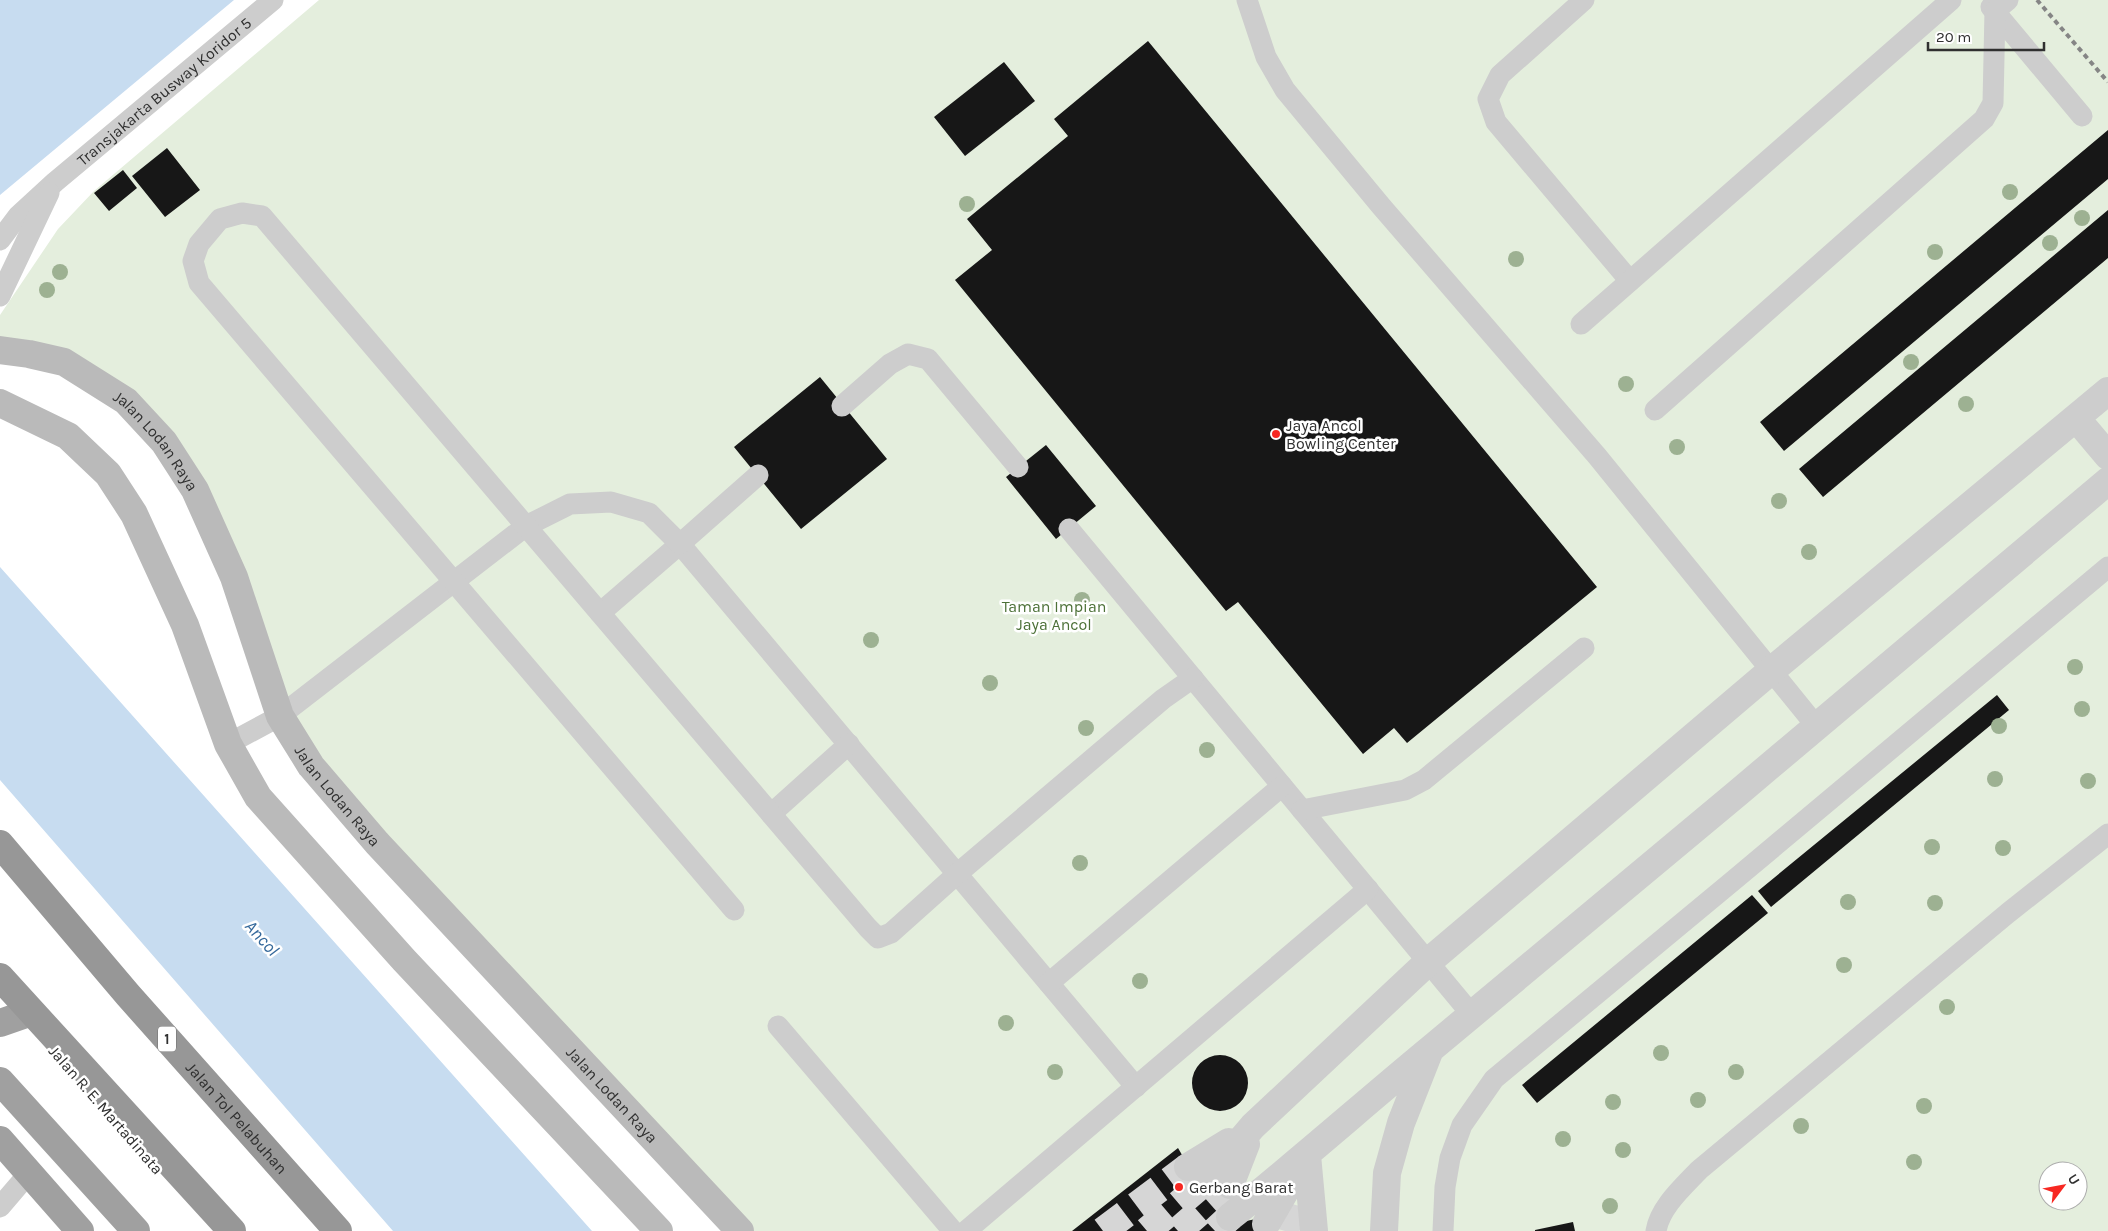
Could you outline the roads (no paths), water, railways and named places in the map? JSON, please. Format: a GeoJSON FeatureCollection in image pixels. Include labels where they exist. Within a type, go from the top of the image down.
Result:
{"type":"FeatureCollection","features":[{"type":"Feature","properties":{"kind":"highway","name":"Jalan Tol Pelabuhan"},"geometry":{"type":"LineString","coordinates":[[0,844],[128,995],[338,1231]]}},
{"type":"Feature","properties":{"kind":"highway"},"geometry":{"type":"LineString","coordinates":[[0,977],[232,1231]]}},
{"type":"Feature","properties":{"kind":"highway","name":"Jalan R. E. Martadinata"},"geometry":{"type":"LineString","coordinates":[[0,988],[12,1019],[215,1231]]}},
{"type":"Feature","properties":{"kind":"highway"},"geometry":{"type":"LineString","coordinates":[[0,1081],[136,1231]]}},
{"type":"Feature","properties":{"kind":"highway"},"geometry":{"type":"LineString","coordinates":[[0,1140],[80,1231]]}},
{"type":"Feature","properties":{"kind":"main road","name":"Jalan Lodan Raya"},"geometry":{"type":"LineString","coordinates":[[0,350],[64,362],[126,401],[164,442],[195,490],[234,577],[280,716],[311,766],[378,843],[740,1231]]}},
{"type":"Feature","properties":{"kind":"main road"},"geometry":{"type":"LineString","coordinates":[[0,403],[68,436],[108,474],[134,514],[185,625],[228,744],[258,797],[404,960],[659,1231]]}},
{"type":"Feature","properties":{"kind":"street"},"geometry":{"type":"LineString","coordinates":[[1208,1177],[1253,1126],[1428,962],[1772,670],[2108,391]]}},
{"type":"Feature","properties":{"kind":"street"},"geometry":{"type":"LineString","coordinates":[[2076,418],[2108,456]]}},
{"type":"Feature","properties":{"kind":"street"},"geometry":{"type":"LineString","coordinates":[[1230,1217],[1307,1155],[2108,481]]}},
{"type":"Feature","properties":{"kind":"street"},"geometry":{"type":"LineString","coordinates":[[1384,1231],[1387,1173],[1402,1123],[1430,1050]]}},
{"type":"Feature","properties":{"kind":"street"},"geometry":{"type":"LineString","coordinates":[[1266,1224],[1307,1155]]}},
{"type":"Feature","properties":{"kind":"street"},"geometry":{"type":"LineString","coordinates":[[1307,1155],[1314,1231]]}},
{"type":"Feature","properties":{"kind":"lane","name":"Transjakarta Busway Koridor 5"},"geometry":{"type":"LineString","coordinates":[[0,240],[18,216],[55,182],[273,0]]}},
{"type":"Feature","properties":{"kind":"lane"},"geometry":{"type":"LineString","coordinates":[[1247,0],[1266,57],[1285,90],[1381,206],[1597,456],[1817,727]]}},
{"type":"Feature","properties":{"kind":"lane"},"geometry":{"type":"LineString","coordinates":[[1584,0],[1500,75],[1488,99],[1496,122],[1630,281]]}},
{"type":"Feature","properties":{"kind":"lane"},"geometry":{"type":"LineString","coordinates":[[1581,324],[1951,0]]}},
{"type":"Feature","properties":{"kind":"lane"},"geometry":{"type":"LineString","coordinates":[[1996,4],[2082,116]]}},
{"type":"Feature","properties":{"kind":"lane"},"geometry":{"type":"LineString","coordinates":[[1656,410],[1984,119],[1992,103],[1996,4]]}},
{"type":"Feature","properties":{"kind":"lane","name":"Transjakarta Busway Koridor 5"},"geometry":{"type":"LineString","coordinates":[[0,296],[55,182]]}},
{"type":"Feature","properties":{"kind":"lane"},"geometry":{"type":"LineString","coordinates":[[734,910],[200,283],[193,261],[199,244],[220,219],[242,213],[262,216],[878,938],[891,932],[1164,699],[1193,678]]}},
{"type":"Feature","properties":{"kind":"lane"},"geometry":{"type":"LineString","coordinates":[[842,406],[890,364],[908,354],[928,359],[1018,467]]}},
{"type":"Feature","properties":{"kind":"lane"},"geometry":{"type":"LineString","coordinates":[[600,613],[758,475]]}},
{"type":"Feature","properties":{"kind":"lane"},"geometry":{"type":"LineString","coordinates":[[228,744],[280,716],[526,526],[570,504],[611,502],[649,513],[680,544],[1136,1087]]}},
{"type":"Feature","properties":{"kind":"lane"},"geometry":{"type":"LineString","coordinates":[[1069,529],[1472,1015]]}},
{"type":"Feature","properties":{"kind":"lane"},"geometry":{"type":"LineString","coordinates":[[1443,1231],[1445,1187],[1453,1150],[1462,1125],[1494,1078],[2108,567]]}},
{"type":"Feature","properties":{"kind":"lane"},"geometry":{"type":"LineString","coordinates":[[1302,810],[1405,790],[1424,780],[1584,648]]}},
{"type":"Feature","properties":{"kind":"lane"},"geometry":{"type":"LineString","coordinates":[[771,814],[849,744]]}},
{"type":"Feature","properties":{"kind":"lane"},"geometry":{"type":"LineString","coordinates":[[1049,983],[1282,786]]}},
{"type":"Feature","properties":{"kind":"lane"},"geometry":{"type":"LineString","coordinates":[[1662,1228],[1675,1196],[1699,1170],[2008,913],[2108,834]]}},
{"type":"Feature","properties":{"kind":"lane"},"geometry":{"type":"LineString","coordinates":[[966,1231],[1368,889]]}},
{"type":"Feature","properties":{"kind":"lane"},"geometry":{"type":"LineString","coordinates":[[778,1026],[953,1231]]}},
{"type":"Feature","properties":{"kind":"lane"},"geometry":{"type":"LineString","coordinates":[[0,1207],[29,1173]]}},
{"type":"Feature","properties":{"kind":"water"},"geometry":{"type":"Polygon","coordinates":[[[0,0],[234,0],[0,195],[0,0]]]}},
{"type":"Feature","properties":{"kind":"water","name":"Ancol"},"geometry":{"type":"Polygon","coordinates":[[[0,567],[592,1231],[393,1231],[0,780],[0,567]]]}},
{"type":"Feature","properties":{"kind":"tunnel"},"geometry":{"type":"LineString","coordinates":[[1103,1231],[1188,1167]]}},
{"type":"Feature","properties":{"kind":"tunnel"},"geometry":{"type":"LineString","coordinates":[[1285,1231],[1302,1172]]}},
{"type":"Feature","properties":{"kind":"tunnel"},"geometry":{"type":"LineString","coordinates":[[1147,1231],[1207,1180]]}},
{"type":"Feature","properties":{"kind":"tunnel"},"geometry":{"type":"LineString","coordinates":[[1178,1231],[1230,1185]]}},
{"type":"Feature","properties":{"kind":"tunnel"},"geometry":{"type":"LineString","coordinates":[[1215,1231],[1230,1217]]}},
{"type":"Feature","properties":{"kind":"railway"},"geometry":{"type":"LineString","coordinates":[[2037,0],[2108,82]]}},
{"type":"Feature","properties":{"kind":"place","name":"Jaya Ancol Bowling Center"},"geometry":{"type":"Point","coordinates":[1276,434]}},
{"type":"Feature","properties":{"kind":"place","name":"Gerbang Barat"},"geometry":{"type":"Point","coordinates":[1179,1187]}},
{"type":"Feature","properties":{"kind":"park label","name":"Taman Impian Jaya Ancol"},"geometry":{"type":"Point","coordinates":[1054,615]}}]}
